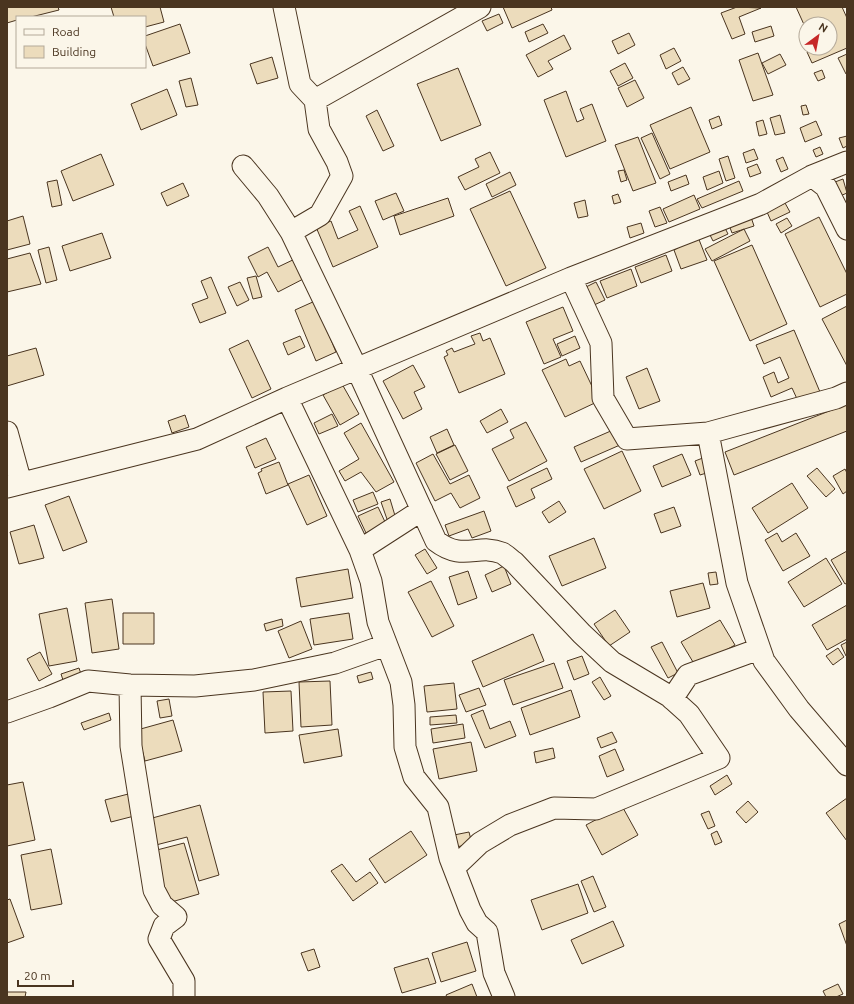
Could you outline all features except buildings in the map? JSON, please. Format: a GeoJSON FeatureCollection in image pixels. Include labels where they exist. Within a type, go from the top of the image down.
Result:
{"type":"FeatureCollection","features":[{"type":"Feature","properties":{"kind":"street"},"geometry":{"type":"LineString","coordinates":[[284,7],[300,84],[315,100],[319,129],[337,162],[342,176],[320,214],[291,232]]}},
{"type":"Feature","properties":{"kind":"street"},"geometry":{"type":"LineString","coordinates":[[315,100],[480,7]]}},
{"type":"Feature","properties":{"kind":"street"},"geometry":{"type":"LineString","coordinates":[[7,432],[14,485],[197,439],[287,398],[571,278],[761,204],[812,176],[847,162]]}},
{"type":"Feature","properties":{"kind":"street"},"geometry":{"type":"LineString","coordinates":[[243,166],[268,196],[291,232],[357,368],[436,541],[444,547],[458,552],[490,551],[502,553],[514,562],[582,634],[612,662],[672,699],[690,714],[719,758],[596,809],[554,808],[510,825],[480,843],[457,865],[450,858]]}},
{"type":"Feature","properties":{"kind":"street"},"geometry":{"type":"LineString","coordinates":[[812,176],[826,187],[847,229]]}},
{"type":"Feature","properties":{"kind":"street"},"geometry":{"type":"LineString","coordinates":[[571,278],[601,343],[604,398],[627,439],[708,433],[836,398],[847,393]]}},
{"type":"Feature","properties":{"kind":"street"},"geometry":{"type":"LineString","coordinates":[[287,398],[360,550],[371,581],[378,622],[401,682],[404,705],[405,747],[414,777],[438,807],[450,858],[470,910],[477,923],[487,932],[494,973],[504,997]]}},
{"type":"Feature","properties":{"kind":"street"},"geometry":{"type":"LineString","coordinates":[[708,433],[737,583],[764,662],[795,703],[847,765]]}},
{"type":"Feature","properties":{"kind":"street"},"geometry":{"type":"LineString","coordinates":[[360,550],[422,510]]}},
{"type":"Feature","properties":{"kind":"street"},"geometry":{"type":"LineString","coordinates":[[7,712],[88,681],[130,685],[195,686],[254,680],[335,663],[386,645]]}},
{"type":"Feature","properties":{"kind":"street"},"geometry":{"type":"LineString","coordinates":[[672,699],[688,675],[759,649]]}},
{"type":"Feature","properties":{"kind":"street"},"geometry":{"type":"LineString","coordinates":[[130,685],[131,746],[154,890],[162,905],[176,917],[164,926],[159,939],[184,981],[184,997]]}}]}
